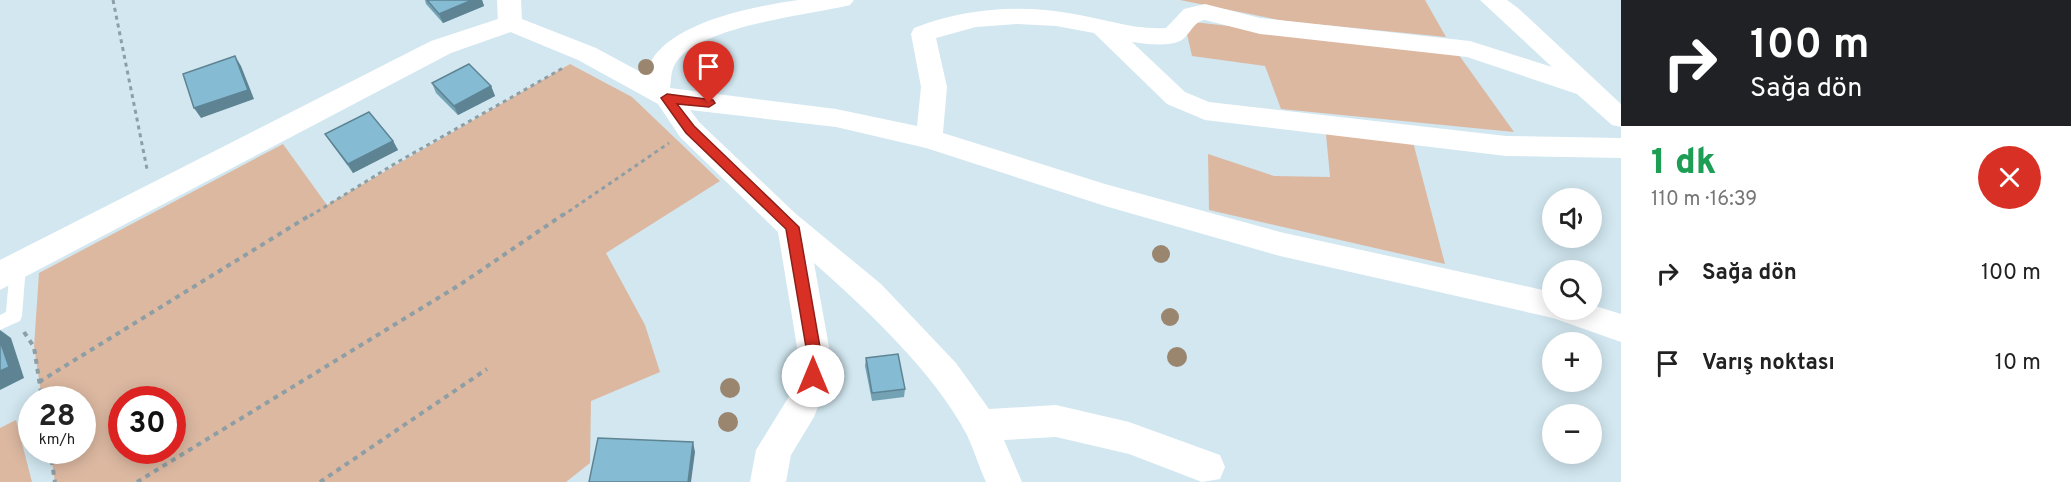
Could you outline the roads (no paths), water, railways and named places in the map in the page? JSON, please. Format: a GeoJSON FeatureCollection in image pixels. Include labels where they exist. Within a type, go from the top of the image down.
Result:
{"type":"FeatureCollection","features":[{"type":"Feature","properties":{"kind":"street"},"geometry":{"type":"LineString","coordinates":[[662,96],[662,62],[678,44],[728,23],[780,6],[842,0]]}},
{"type":"Feature","properties":{"kind":"street"},"geometry":{"type":"LineString","coordinates":[[1492,0],[1514,15],[1556,55],[1584,87],[1621,118]]}},
{"type":"Feature","properties":{"kind":"street"},"geometry":{"type":"LineString","coordinates":[[9,271],[510,11],[662,96],[690,129],[792,227],[870,293],[944,373],[980,425],[1004,482]]}},
{"type":"Feature","properties":{"kind":"street"},"geometry":{"type":"LineString","coordinates":[[929,139],[934,87],[923,33],[939,25],[1015,16],[1072,21],[1150,38],[1173,35],[1191,14],[1205,12],[1260,26],[1424,42],[1470,49],[1584,87]]}},
{"type":"Feature","properties":{"kind":"street"},"geometry":{"type":"LineString","coordinates":[[1103,29],[1176,98],[1205,111],[1506,146],[1621,148]]}},
{"type":"Feature","properties":{"kind":"street"},"geometry":{"type":"LineString","coordinates":[[662,96],[836,118],[929,139],[1105,195],[1280,244],[1542,303]]}},
{"type":"Feature","properties":{"kind":"street"},"geometry":{"type":"LineString","coordinates":[[768,482],[774,450],[802,406],[813,376],[813,347],[792,227]]}},
{"type":"Feature","properties":{"kind":"street"},"geometry":{"type":"LineString","coordinates":[[1597,320],[1621,328]]}},
{"type":"Feature","properties":{"kind":"street"},"geometry":{"type":"LineString","coordinates":[[980,425],[1056,421],[1129,438],[1207,467]]}},
{"type":"Feature","properties":{"kind":"lane"},"geometry":{"type":"LineString","coordinates":[[7,320],[9,271]]}}]}
